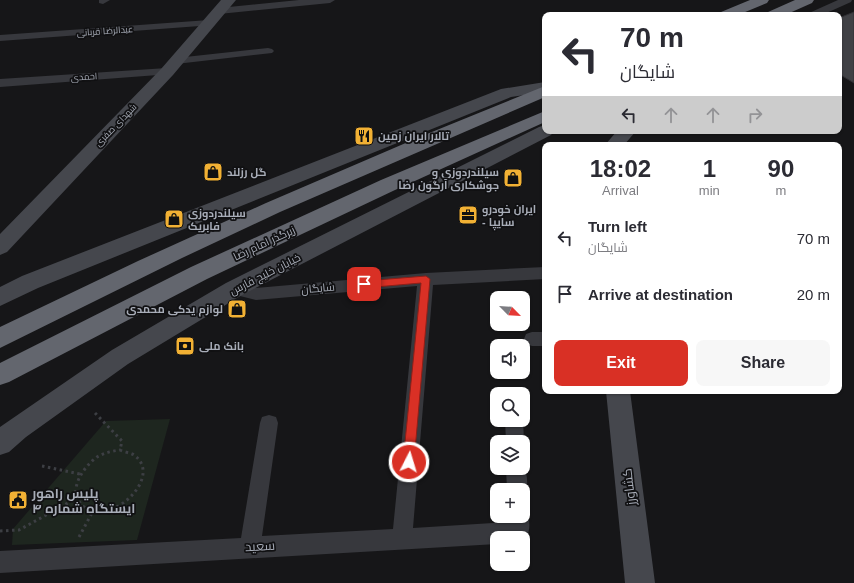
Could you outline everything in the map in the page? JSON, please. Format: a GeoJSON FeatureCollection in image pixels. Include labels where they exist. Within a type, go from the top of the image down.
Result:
{"type":"FeatureCollection","features":[{"type":"Feature","properties":{"kind":"highway"},"geometry":{"type":"LineString","coordinates":[[733,12],[762,0]]}},
{"type":"Feature","properties":{"kind":"highway"},"geometry":{"type":"LineString","coordinates":[[792,10],[807,0]]}},
{"type":"Feature","properties":{"kind":"highway"},"geometry":{"type":"LineString","coordinates":[[0,338],[100,288],[235,224],[542,92]]}},
{"type":"Feature","properties":{"kind":"highway","name":"زیرگذر امام رضا"},"geometry":{"type":"LineString","coordinates":[[0,375],[199,274],[388,185],[541,123]]}},
{"type":"Feature","properties":{"kind":"main road","name":"شهدای صفری"},"geometry":{"type":"LineString","coordinates":[[0,247],[172,67],[219,11]]}},
{"type":"Feature","properties":{"kind":"main road"},"geometry":{"type":"LineString","coordinates":[[0,297],[30,282],[507,93],[542,87]]}},
{"type":"Feature","properties":{"kind":"main road","name":"خیابان خلیج فارس"},"geometry":{"type":"LineString","coordinates":[[0,443],[17,429],[120,357],[234,289],[541,123]]}},
{"type":"Feature","properties":{"kind":"main road"},"geometry":{"type":"LineString","coordinates":[[617,142],[624,134]]}},
{"type":"Feature","properties":{"kind":"main road","name":"کشاورز"},"geometry":{"type":"LineString","coordinates":[[618,394],[640,583]]}},
{"type":"Feature","properties":{"kind":"street","name":"عبدالرضا قربانی"},"geometry":{"type":"LineString","coordinates":[[0,38],[219,11],[330,0]]}},
{"type":"Feature","properties":{"kind":"street"},"geometry":{"type":"LineString","coordinates":[[820,12],[848,0]]}},
{"type":"Feature","properties":{"kind":"street","name":"احمدی"},"geometry":{"type":"LineString","coordinates":[[0,83],[172,67],[268,51]]}},
{"type":"Feature","properties":{"kind":"street","name":"شایگان"},"geometry":{"type":"LineString","coordinates":[[234,289],[256,294],[426,279],[542,273]]}},
{"type":"Feature","properties":{"kind":"street"},"geometry":{"type":"LineString","coordinates":[[402,539],[426,279]]}},
{"type":"Feature","properties":{"kind":"street"},"geometry":{"type":"LineString","coordinates":[[250,547],[269,424]]}},
{"type":"Feature","properties":{"kind":"street","name":"سعید"},"geometry":{"type":"LineString","coordinates":[[0,562],[402,539],[519,524]]}},
{"type":"Feature","properties":{"kind":"path"},"geometry":{"type":"LineString","coordinates":[[94,413],[122,441],[120,450]]}},
{"type":"Feature","properties":{"kind":"path"},"geometry":{"type":"LineString","coordinates":[[120,450],[133,454],[142,464],[143,473],[141,484],[126,502],[116,508],[104,512],[86,509],[77,498],[77,482],[80,474],[88,464],[98,457],[109,452],[120,450]]}},
{"type":"Feature","properties":{"kind":"path"},"geometry":{"type":"LineString","coordinates":[[42,466],[80,474]]}},
{"type":"Feature","properties":{"kind":"path"},"geometry":{"type":"LineString","coordinates":[[0,531],[20,530],[77,498]]}},
{"type":"Feature","properties":{"kind":"path"},"geometry":{"type":"LineString","coordinates":[[66,558],[94,511]]}},
{"type":"Feature","properties":{"kind":"shaded area"},"geometry":{"type":"Polygon","coordinates":[[[170,419],[137,540],[12,545],[13,529],[106,421],[170,419]]]}},
{"type":"Feature","properties":{"kind":"building"},"geometry":{"type":"Polygon","coordinates":[[[854,12],[854,83],[842,76],[842,17],[854,12]]]}},
{"type":"Feature","properties":{"kind":"place","name":"تالار ایران زمین"},"geometry":{"type":"Point","coordinates":[364,136]}},
{"type":"Feature","properties":{"kind":"place","name":"گل رزلند"},"geometry":{"type":"Point","coordinates":[213,172]}},
{"type":"Feature","properties":{"kind":"place","name":"سیلندردوزی و جوشکاری آرگون رضا"},"geometry":{"type":"Point","coordinates":[513,178]}},
{"type":"Feature","properties":{"kind":"place","name":"ایران خودرو - سایپا"},"geometry":{"type":"Point","coordinates":[468,215]}},
{"type":"Feature","properties":{"kind":"place","name":"سیلندردوزی فابریک"},"geometry":{"type":"Point","coordinates":[174,219]}},
{"type":"Feature","properties":{"kind":"place","name":"لوازم یدکی محمدی"},"geometry":{"type":"Point","coordinates":[237,309]}},
{"type":"Feature","properties":{"kind":"place","name":"بانک ملی"},"geometry":{"type":"Point","coordinates":[185,346]}},
{"type":"Feature","properties":{"kind":"place","name":"پلیس راهور ایستگاه شماره ۴"},"geometry":{"type":"Point","coordinates":[18,500]}},
{"type":"Feature","properties":{"kind":"route"},"geometry":{"type":"LineString","coordinates":[[364,284],[426,279],[409,462]]}}]}
